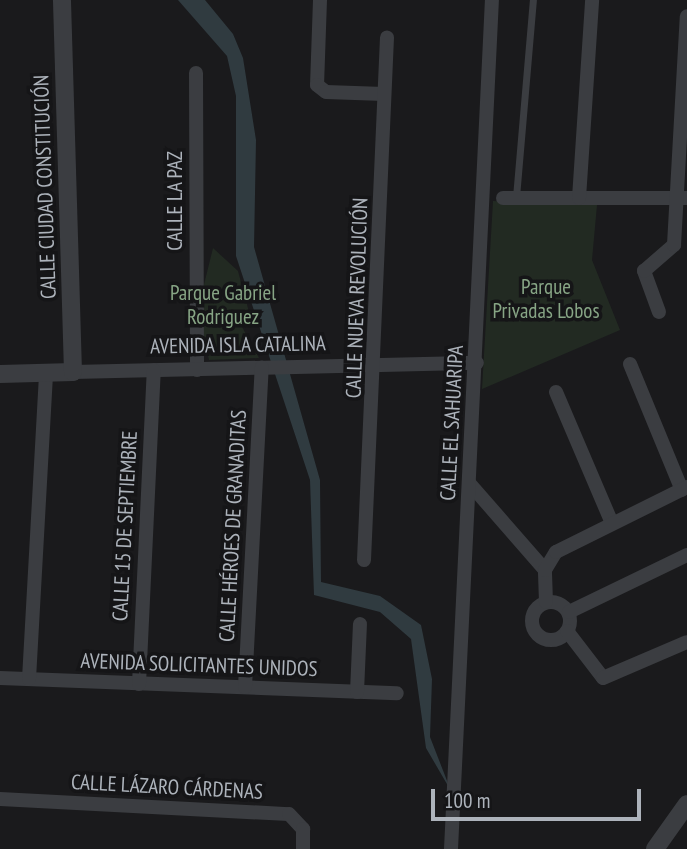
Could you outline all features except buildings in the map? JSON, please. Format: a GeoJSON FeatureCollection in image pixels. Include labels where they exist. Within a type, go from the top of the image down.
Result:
{"type":"FeatureCollection","features":[{"type":"Feature","properties":{"kind":"street","name":"CALLE CIUDAD CONSTITUCIÓN"},"geometry":{"type":"LineString","coordinates":[[62,0],[73,372]]}},
{"type":"Feature","properties":{"kind":"street"},"geometry":{"type":"LineString","coordinates":[[320,0],[321,90],[384,94]]}},
{"type":"Feature","properties":{"kind":"street","name":"CALLE EL SAHUARIPA"},"geometry":{"type":"LineString","coordinates":[[451,849],[478,363],[492,0]]}},
{"type":"Feature","properties":{"kind":"street"},"geometry":{"type":"LineString","coordinates":[[579,198],[592,0]]}},
{"type":"Feature","properties":{"kind":"street"},"geometry":{"type":"LineString","coordinates":[[659,312],[644,271],[672,249],[683,198],[687,16]]}},
{"type":"Feature","properties":{"kind":"street","name":"CALLE NUEVA REVOLUCIÓN"},"geometry":{"type":"LineString","coordinates":[[364,560],[377,365],[387,38]]}},
{"type":"Feature","properties":{"kind":"street","name":"CALLE LA PAZ"},"geometry":{"type":"LineString","coordinates":[[196,73],[197,370]]}},
{"type":"Feature","properties":{"kind":"street"},"geometry":{"type":"LineString","coordinates":[[510,198],[683,198]]}},
{"type":"Feature","properties":{"kind":"street","name":"AVENIDA ISLA CATALINA"},"geometry":{"type":"LineString","coordinates":[[0,374],[478,363]]}},
{"type":"Feature","properties":{"kind":"street"},"geometry":{"type":"LineString","coordinates":[[567,631],[553,640],[536,633],[533,615],[546,602],[545,569],[556,552],[684,488],[630,364]]}},
{"type":"Feature","properties":{"kind":"street","name":"CALLE HÉROES DE GRANADITAS"},"geometry":{"type":"LineString","coordinates":[[245,687],[266,367]]}},
{"type":"Feature","properties":{"kind":"street","name":"CALLE 15 DE SEPTIEMBRE"},"geometry":{"type":"LineString","coordinates":[[139,684],[154,370]]}},
{"type":"Feature","properties":{"kind":"street"},"geometry":{"type":"LineString","coordinates":[[29,679],[46,373]]}},
{"type":"Feature","properties":{"kind":"street"},"geometry":{"type":"LineString","coordinates":[[556,392],[612,523]]}},
{"type":"Feature","properties":{"kind":"street"},"geometry":{"type":"LineString","coordinates":[[470,484],[545,569]]}},
{"type":"Feature","properties":{"kind":"street"},"geometry":{"type":"LineString","coordinates":[[546,602],[569,612],[687,555]]}},
{"type":"Feature","properties":{"kind":"street"},"geometry":{"type":"LineString","coordinates":[[569,612],[567,631],[603,678],[687,642]]}},
{"type":"Feature","properties":{"kind":"street"},"geometry":{"type":"LineString","coordinates":[[357,692],[359,624]]}},
{"type":"Feature","properties":{"kind":"street","name":"AVENIDA SOLICITANTES UNIDOS"},"geometry":{"type":"LineString","coordinates":[[0,678],[397,693]]}},
{"type":"Feature","properties":{"kind":"street","name":"CALLE LÁZARO CÁRDENAS"},"geometry":{"type":"LineString","coordinates":[[0,799],[289,814],[303,829],[303,849]]}},
{"type":"Feature","properties":{"kind":"street"},"geometry":{"type":"LineString","coordinates":[[655,849],[687,804]]}},
{"type":"Feature","properties":{"kind":"lane"},"geometry":{"type":"LineString","coordinates":[[510,198],[533,0]]}},
{"type":"Feature","properties":{"kind":"green space","name":"Parque Privadas Lobos"},"geometry":{"type":"Polygon","coordinates":[[[493,201],[597,205],[592,260],[620,330],[482,389],[493,201]]]}},
{"type":"Feature","properties":{"kind":"green space","name":"Parque Gabriel Rodriguez"},"geometry":{"type":"Polygon","coordinates":[[[213,248],[238,271],[249,312],[241,325],[259,358],[209,360],[198,309],[213,248]]]}},
{"type":"Feature","properties":{"kind":"shaded area"},"geometry":{"type":"Polygon","coordinates":[[[178,0],[205,0],[233,34],[243,58],[256,140],[254,247],[320,480],[321,582],[380,596],[421,625],[432,679],[430,737],[451,791],[426,748],[411,639],[380,612],[314,595],[310,480],[236,256],[236,96],[227,56],[178,0]]]}}]}
